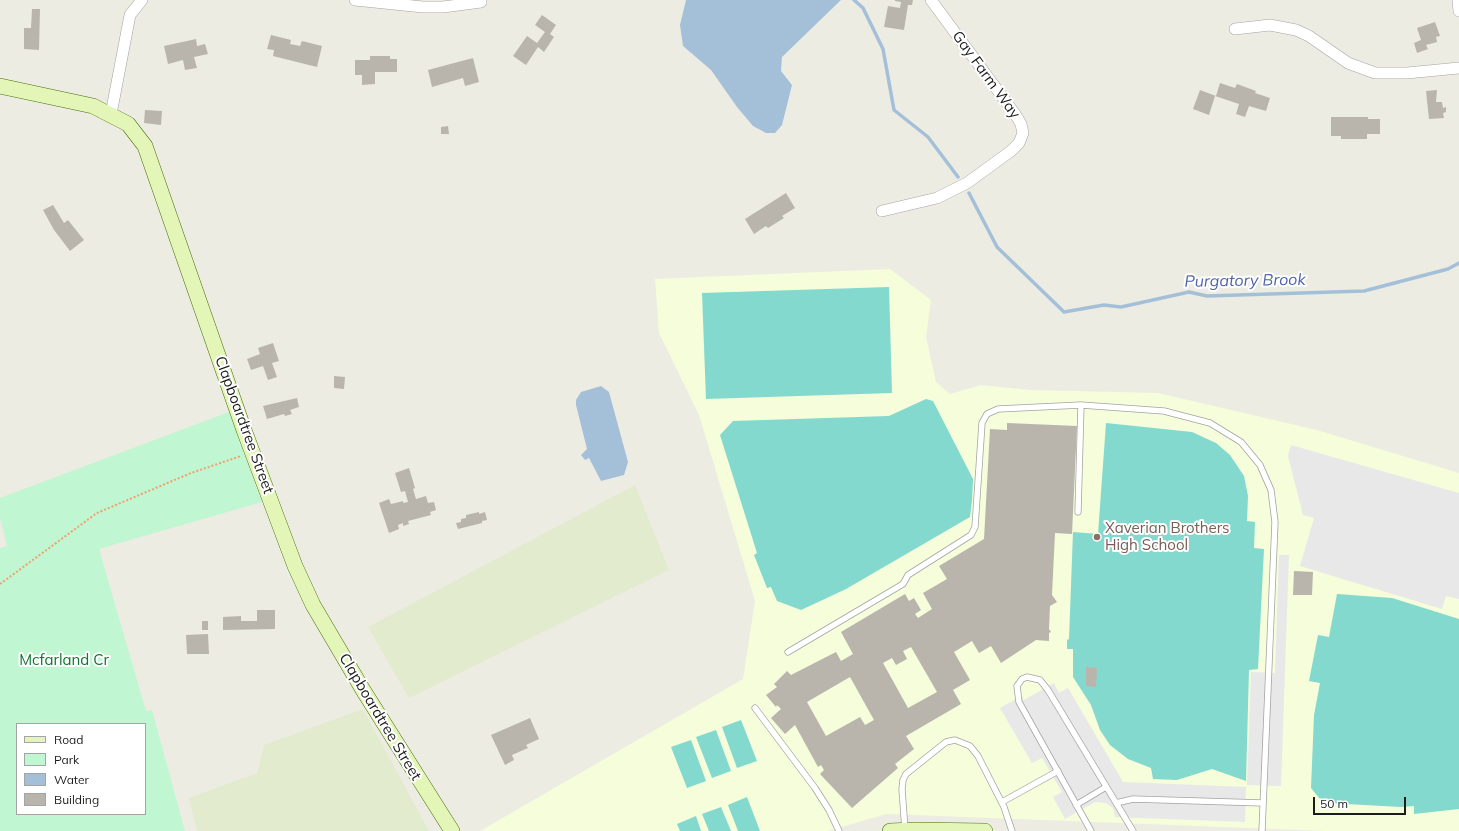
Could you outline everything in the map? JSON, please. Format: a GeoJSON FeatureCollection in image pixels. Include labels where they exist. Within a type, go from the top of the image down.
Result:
{"type":"FeatureCollection","features":[{"type":"Feature","properties":{"kind":"main road","name":"Clapboardtree Street"},"geometry":{"type":"LineString","coordinates":[[0,86],[93,106],[112,114],[128,124],[145,146],[252,451],[295,566],[313,605],[399,750],[452,831]]}},
{"type":"Feature","properties":{"kind":"main road"},"geometry":{"type":"LineString","coordinates":[[890,831],[985,831]]}},
{"type":"Feature","properties":{"kind":"street"},"geometry":{"type":"LineString","coordinates":[[112,114],[130,15],[142,0]]}},
{"type":"Feature","properties":{"kind":"street"},"geometry":{"type":"LineString","coordinates":[[355,0],[423,7],[443,7],[481,2]]}},
{"type":"Feature","properties":{"kind":"street","name":"Gay Farm Way"},"geometry":{"type":"LineString","coordinates":[[882,211],[937,198],[967,183],[1011,152],[1019,143],[1023,133],[1021,124],[1015,114],[930,0]]}},
{"type":"Feature","properties":{"kind":"street"},"geometry":{"type":"LineString","coordinates":[[1458,0],[1459,10]]}},
{"type":"Feature","properties":{"kind":"street"},"geometry":{"type":"LineString","coordinates":[[1235,29],[1270,25],[1296,30],[1309,36],[1348,63],[1375,73],[1407,73],[1459,68]]}},
{"type":"Feature","properties":{"kind":"lane"},"geometry":{"type":"LineString","coordinates":[[1078,512],[1081,405]]}},
{"type":"Feature","properties":{"kind":"lane"},"geometry":{"type":"LineString","coordinates":[[788,652],[903,584],[908,575],[971,535],[976,527],[982,423],[987,414],[998,409],[1081,405],[1164,411],[1210,423],[1241,442],[1262,468],[1271,490],[1275,522],[1262,831]]}},
{"type":"Feature","properties":{"kind":"lane"},"geometry":{"type":"LineString","coordinates":[[1091,831],[1017,698],[1017,686],[1022,679],[1034,677],[1040,680],[1048,690],[1133,831]]}},
{"type":"Feature","properties":{"kind":"lane"},"geometry":{"type":"LineString","coordinates":[[754,708],[815,788],[829,810],[839,831]]}},
{"type":"Feature","properties":{"kind":"lane"},"geometry":{"type":"LineString","coordinates":[[906,830],[903,780],[906,774],[946,742],[955,740],[970,746],[978,756],[1002,802],[1012,831]]}},
{"type":"Feature","properties":{"kind":"lane"},"geometry":{"type":"LineString","coordinates":[[1002,802],[1058,771]]}},
{"type":"Feature","properties":{"kind":"lane"},"geometry":{"type":"LineString","coordinates":[[1076,805],[1106,787]]}},
{"type":"Feature","properties":{"kind":"lane"},"geometry":{"type":"LineString","coordinates":[[1116,803],[1133,799],[1264,803]]}},
{"type":"Feature","properties":{"kind":"path"},"geometry":{"type":"LineString","coordinates":[[0,584],[97,513],[191,473],[252,451]]}},
{"type":"Feature","properties":{"kind":"shaded area","name":"Xaverian Brothers High School"},"geometry":{"type":"Polygon","coordinates":[[[890,269],[931,300],[926,337],[936,382],[950,394],[981,385],[1030,390],[1158,393],[1317,430],[1459,473],[1459,831],[1325,831],[887,814],[827,831],[480,831],[743,679],[755,601],[699,415],[659,333],[655,279],[890,269]]]}},
{"type":"Feature","properties":{"kind":"shaded area"},"geometry":{"type":"Polygon","coordinates":[[[889,287],[892,393],[706,399],[702,293],[889,287]]]}},
{"type":"Feature","properties":{"kind":"shaded area"},"geometry":{"type":"Polygon","coordinates":[[[926,399],[933,401],[973,479],[970,517],[846,589],[801,610],[777,601],[771,587],[767,588],[754,555],[757,553],[720,435],[733,421],[889,416],[926,399]]]}},
{"type":"Feature","properties":{"kind":"shaded area"},"geometry":{"type":"Polygon","coordinates":[[[1106,423],[1192,432],[1216,443],[1230,455],[1244,476],[1248,496],[1247,521],[1255,522],[1254,548],[1264,549],[1258,669],[1249,670],[1246,781],[1212,769],[1177,780],[1153,779],[1151,768],[1128,759],[1110,745],[1100,730],[1091,705],[1073,677],[1073,649],[1067,649],[1067,640],[1069,639],[1073,532],[1098,534],[1106,423]]]}},
{"type":"Feature","properties":{"kind":"shaded area"},"geometry":{"type":"Polygon","coordinates":[[[1291,445],[1459,493],[1459,599],[1446,596],[1442,609],[1300,566],[1314,518],[1303,515],[1288,456],[1291,445]]]}},
{"type":"Feature","properties":{"kind":"shaded area"},"geometry":{"type":"Polygon","coordinates":[[[635,485],[669,570],[409,698],[368,627],[635,485]]]}},
{"type":"Feature","properties":{"kind":"shaded area"},"geometry":{"type":"Polygon","coordinates":[[[1279,555],[1289,555],[1281,786],[1247,785],[1251,672],[1275,673],[1279,555]]]}},
{"type":"Feature","properties":{"kind":"shaded area"},"geometry":{"type":"Polygon","coordinates":[[[1337,594],[1392,598],[1459,619],[1459,809],[1414,814],[1414,806],[1401,807],[1328,803],[1320,799],[1311,788],[1314,715],[1320,683],[1309,681],[1318,635],[1329,637],[1337,594]]]}},
{"type":"Feature","properties":{"kind":"shaded area"},"geometry":{"type":"Polygon","coordinates":[[[1054,683],[1059,693],[1068,688],[1123,782],[1246,787],[1245,822],[1115,817],[1113,808],[1106,803],[1095,802],[1065,819],[1053,797],[1062,792],[1042,758],[1032,763],[1000,708],[1021,696],[1024,700],[1054,683]]]}},
{"type":"Feature","properties":{"kind":"shaded area"},"geometry":{"type":"Polygon","coordinates":[[[363,709],[429,831],[197,831],[189,798],[257,773],[264,745],[363,709]]]}},
{"type":"Feature","properties":{"kind":"shaded area"},"geometry":{"type":"Polygon","coordinates":[[[741,720],[757,761],[737,768],[722,727],[741,720]]]}},
{"type":"Feature","properties":{"kind":"shaded area"},"geometry":{"type":"Polygon","coordinates":[[[716,730],[731,771],[712,778],[696,737],[716,730]]]}},
{"type":"Feature","properties":{"kind":"shaded area"},"geometry":{"type":"Polygon","coordinates":[[[691,740],[706,781],[687,788],[671,747],[691,740]]]}},
{"type":"Feature","properties":{"kind":"shaded area"},"geometry":{"type":"Polygon","coordinates":[[[747,797],[760,831],[738,831],[728,805],[747,797]]]}},
{"type":"Feature","properties":{"kind":"shaded area"},"geometry":{"type":"Polygon","coordinates":[[[721,807],[731,831],[709,831],[702,814],[721,807]]]}},
{"type":"Feature","properties":{"kind":"shaded area"},"geometry":{"type":"Polygon","coordinates":[[[696,816],[701,831],[680,831],[677,824],[696,816]]]}},
{"type":"Feature","properties":{"kind":"green space","name":"Mcfarland Cr"},"geometry":{"type":"Polygon","coordinates":[[[229,412],[262,502],[99,549],[146,711],[152,710],[185,831],[0,831],[0,548],[7,546],[0,518],[0,498],[229,412]]]}},
{"type":"Feature","properties":{"kind":"water"},"geometry":{"type":"Polygon","coordinates":[[[686,0],[841,0],[782,57],[781,71],[792,85],[782,125],[775,133],[766,133],[753,126],[737,107],[711,70],[683,46],[680,25],[686,0]]]}},
{"type":"Feature","properties":{"kind":"water"},"geometry":{"type":"Polygon","coordinates":[[[601,386],[609,392],[628,462],[624,475],[601,481],[589,458],[585,460],[581,455],[587,449],[576,400],[581,392],[601,386]]]}},
{"type":"Feature","properties":{"kind":"building"},"geometry":{"type":"Polygon","coordinates":[[[895,0],[913,0],[912,5],[908,5],[904,30],[884,27],[888,6],[900,8],[901,2],[895,0]]]}},
{"type":"Feature","properties":{"kind":"building"},"geometry":{"type":"Polygon","coordinates":[[[32,9],[40,9],[39,50],[24,49],[24,28],[31,28],[32,9]]]}},
{"type":"Feature","properties":{"kind":"building"},"geometry":{"type":"Polygon","coordinates":[[[542,15],[556,25],[550,34],[554,37],[544,52],[538,47],[526,65],[513,56],[527,36],[537,43],[545,32],[535,25],[542,15]]]}},
{"type":"Feature","properties":{"kind":"building"},"geometry":{"type":"Polygon","coordinates":[[[1435,22],[1440,36],[1436,37],[1437,42],[1426,45],[1428,49],[1417,53],[1414,43],[1421,40],[1417,28],[1435,22]]]}},
{"type":"Feature","properties":{"kind":"building"},"geometry":{"type":"Polygon","coordinates":[[[271,35],[291,40],[290,44],[300,46],[302,41],[322,46],[317,67],[273,56],[274,50],[267,49],[271,35]]]}},
{"type":"Feature","properties":{"kind":"building"},"geometry":{"type":"Polygon","coordinates":[[[196,39],[197,46],[205,44],[208,54],[194,57],[197,68],[185,70],[183,60],[168,64],[164,46],[196,39]]]}},
{"type":"Feature","properties":{"kind":"building"},"geometry":{"type":"Polygon","coordinates":[[[370,56],[390,56],[390,59],[397,59],[397,72],[375,72],[375,84],[362,85],[362,75],[355,75],[355,60],[370,60],[370,56]]]}},
{"type":"Feature","properties":{"kind":"building"},"geometry":{"type":"Polygon","coordinates":[[[473,58],[479,82],[465,86],[463,78],[432,87],[428,70],[473,58]]]}},
{"type":"Feature","properties":{"kind":"building"},"geometry":{"type":"Polygon","coordinates":[[[1220,83],[1235,88],[1237,84],[1256,91],[1255,93],[1270,98],[1266,111],[1249,106],[1245,117],[1236,114],[1239,104],[1215,96],[1209,115],[1193,109],[1200,90],[1216,96],[1220,83]]]}},
{"type":"Feature","properties":{"kind":"building"},"geometry":{"type":"Polygon","coordinates":[[[1437,90],[1436,102],[1442,102],[1443,108],[1446,107],[1446,112],[1443,113],[1444,118],[1429,119],[1426,91],[1437,90]]]}},
{"type":"Feature","properties":{"kind":"building"},"geometry":{"type":"Polygon","coordinates":[[[145,110],[162,111],[161,125],[144,123],[145,110]]]}},
{"type":"Feature","properties":{"kind":"building"},"geometry":{"type":"Polygon","coordinates":[[[1331,117],[1368,117],[1368,119],[1380,119],[1380,134],[1367,134],[1367,139],[1341,139],[1341,136],[1331,136],[1331,117]]]}},
{"type":"Feature","properties":{"kind":"building"},"geometry":{"type":"Polygon","coordinates":[[[448,126],[449,134],[441,134],[441,127],[448,126]]]}},
{"type":"Feature","properties":{"kind":"building"},"geometry":{"type":"Polygon","coordinates":[[[786,193],[795,208],[782,216],[784,218],[768,228],[766,226],[754,234],[745,219],[786,193]]]}},
{"type":"Feature","properties":{"kind":"building"},"geometry":{"type":"Polygon","coordinates":[[[53,205],[64,223],[68,220],[84,240],[70,251],[54,230],[43,210],[53,205]]]}},
{"type":"Feature","properties":{"kind":"building"},"geometry":{"type":"Polygon","coordinates":[[[273,343],[279,361],[272,363],[277,377],[268,380],[263,366],[251,370],[247,359],[260,354],[258,348],[273,343]]]}},
{"type":"Feature","properties":{"kind":"building"},"geometry":{"type":"Polygon","coordinates":[[[334,376],[345,377],[344,389],[334,388],[334,376]]]}},
{"type":"Feature","properties":{"kind":"building"},"geometry":{"type":"Polygon","coordinates":[[[297,398],[299,407],[290,410],[292,414],[285,416],[284,414],[267,419],[263,406],[297,398]]]}},
{"type":"Feature","properties":{"kind":"building"},"geometry":{"type":"Polygon","coordinates":[[[1007,423],[1077,426],[1072,534],[1055,533],[1052,595],[1057,602],[1050,606],[1049,629],[1051,632],[1049,633],[1049,641],[1036,640],[1001,663],[991,646],[979,653],[972,641],[954,652],[970,680],[953,690],[961,704],[906,736],[914,749],[895,764],[898,768],[852,808],[820,774],[824,770],[821,765],[818,767],[795,725],[785,734],[771,718],[781,709],[777,705],[776,707],[766,695],[777,687],[774,684],[787,671],[791,675],[836,652],[841,661],[853,654],[841,632],[905,594],[909,601],[914,598],[921,610],[915,614],[918,618],[932,609],[923,593],[947,579],[939,566],[984,539],[990,429],[1007,430],[1007,423]],[[911,647],[903,651],[907,659],[896,665],[892,658],[883,663],[908,708],[937,692],[911,647]],[[850,677],[807,702],[826,736],[860,717],[865,725],[874,720],[850,677]]]}},
{"type":"Feature","properties":{"kind":"building"},"geometry":{"type":"Polygon","coordinates":[[[409,468],[415,488],[413,489],[416,499],[426,496],[428,503],[434,502],[436,510],[430,512],[431,515],[408,521],[409,524],[403,526],[403,523],[398,525],[399,529],[389,533],[379,503],[389,499],[391,504],[403,501],[403,503],[408,502],[405,491],[401,492],[395,473],[409,468]]]}},
{"type":"Feature","properties":{"kind":"building"},"geometry":{"type":"Polygon","coordinates":[[[479,512],[479,514],[485,512],[487,520],[482,521],[482,523],[458,529],[456,523],[461,522],[461,519],[466,518],[466,515],[479,512]]]}},
{"type":"Feature","properties":{"kind":"building"},"geometry":{"type":"Polygon","coordinates":[[[1294,571],[1313,572],[1312,595],[1293,595],[1294,571]]]}},
{"type":"Feature","properties":{"kind":"building"},"geometry":{"type":"Polygon","coordinates":[[[257,610],[275,610],[275,629],[223,630],[223,617],[241,616],[241,621],[257,621],[257,610]]]}},
{"type":"Feature","properties":{"kind":"building"},"geometry":{"type":"Polygon","coordinates":[[[202,621],[208,621],[208,630],[202,630],[202,621]]]}},
{"type":"Feature","properties":{"kind":"building"},"geometry":{"type":"Polygon","coordinates":[[[208,634],[209,654],[187,654],[186,635],[208,634]]]}},
{"type":"Feature","properties":{"kind":"building"},"geometry":{"type":"Polygon","coordinates":[[[1086,667],[1097,668],[1096,687],[1086,686],[1086,667]]]}},
{"type":"Feature","properties":{"kind":"building"},"geometry":{"type":"Polygon","coordinates":[[[530,718],[539,739],[526,745],[528,748],[512,755],[514,760],[505,765],[491,735],[530,718]]]}},
{"type":"Feature","properties":{"kind":"waterway","name":"Purgatory Brook"},"geometry":{"type":"LineString","coordinates":[[854,0],[863,8],[883,49],[894,110],[928,137],[958,177]]}},
{"type":"Feature","properties":{"kind":"waterway","name":"Purgatory Brook"},"geometry":{"type":"LineString","coordinates":[[969,193],[997,247],[1064,312],[1104,305],[1121,307],[1189,292],[1207,296],[1364,291],[1448,269],[1459,263]]}},
{"type":"Feature","properties":{"kind":"place","name":"Xaverian Brothers High School"},"geometry":{"type":"Point","coordinates":[1097,537]}}]}
